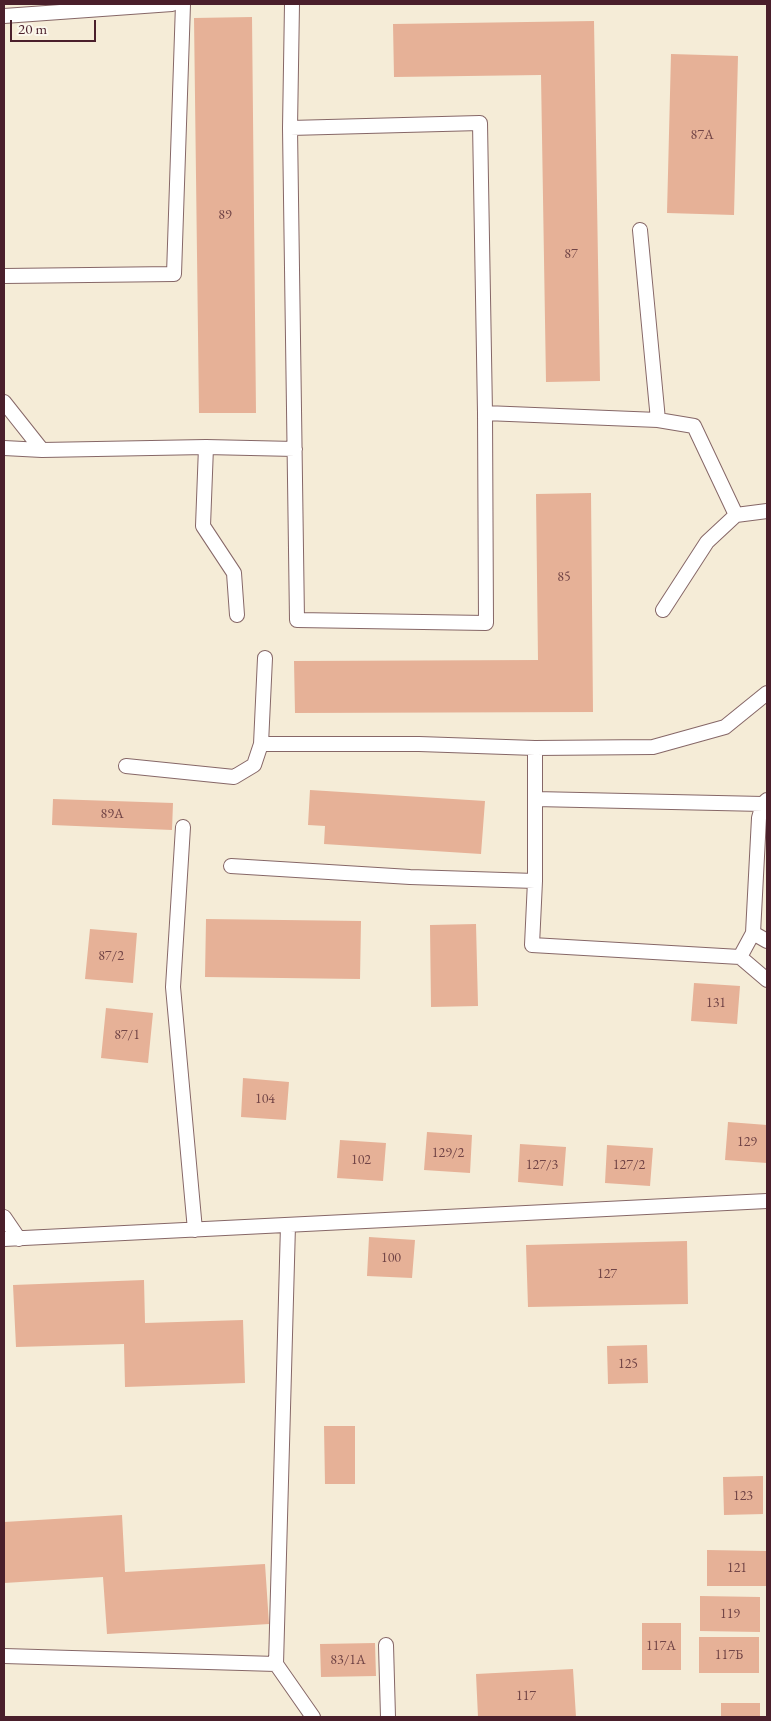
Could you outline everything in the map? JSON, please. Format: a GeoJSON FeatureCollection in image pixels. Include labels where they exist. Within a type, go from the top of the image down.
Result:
{"type":"FeatureCollection","features":[{"type":"Feature","properties":{"kind":"lane"},"geometry":{"type":"LineString","coordinates":[[4,16],[172,4]]}},
{"type":"Feature","properties":{"kind":"lane"},"geometry":{"type":"LineString","coordinates":[[4,276],[174,274],[183,4]]}},
{"type":"Feature","properties":{"kind":"lane"},"geometry":{"type":"LineString","coordinates":[[290,128],[480,123],[485,413],[486,623],[297,620],[290,128],[292,4]]}},
{"type":"Feature","properties":{"kind":"lane"},"geometry":{"type":"LineString","coordinates":[[640,230],[658,420]]}},
{"type":"Feature","properties":{"kind":"lane"},"geometry":{"type":"LineString","coordinates":[[4,402],[42,450]]}},
{"type":"Feature","properties":{"kind":"lane"},"geometry":{"type":"LineString","coordinates":[[485,413],[658,420],[694,426],[736,515]]}},
{"type":"Feature","properties":{"kind":"lane"},"geometry":{"type":"LineString","coordinates":[[4,448],[42,450],[206,447],[295,449]]}},
{"type":"Feature","properties":{"kind":"lane"},"geometry":{"type":"LineString","coordinates":[[206,447],[203,526],[234,573],[237,615]]}},
{"type":"Feature","properties":{"kind":"lane"},"geometry":{"type":"LineString","coordinates":[[663,610],[707,542],[736,515],[767,511]]}},
{"type":"Feature","properties":{"kind":"lane"},"geometry":{"type":"LineString","coordinates":[[126,766],[234,776],[254,765],[261,744],[265,658]]}},
{"type":"Feature","properties":{"kind":"lane"},"geometry":{"type":"LineString","coordinates":[[261,744],[419,744],[535,748],[653,747],[725,727],[767,693]]}},
{"type":"Feature","properties":{"kind":"lane"},"geometry":{"type":"LineString","coordinates":[[535,748],[535,881],[532,944],[740,957],[767,980]]}},
{"type":"Feature","properties":{"kind":"lane"},"geometry":{"type":"LineString","coordinates":[[534,799],[765,802],[759,818],[753,933],[740,957]]}},
{"type":"Feature","properties":{"kind":"lane"},"geometry":{"type":"LineString","coordinates":[[183,827],[173,987],[196,1230]]}},
{"type":"Feature","properties":{"kind":"lane"},"geometry":{"type":"LineString","coordinates":[[231,866],[410,877],[535,881]]}},
{"type":"Feature","properties":{"kind":"lane"},"geometry":{"type":"LineString","coordinates":[[753,933],[767,941]]}},
{"type":"Feature","properties":{"kind":"lane"},"geometry":{"type":"LineString","coordinates":[[4,1240],[767,1201]]}},
{"type":"Feature","properties":{"kind":"lane"},"geometry":{"type":"LineString","coordinates":[[4,1217],[20,1239]]}},
{"type":"Feature","properties":{"kind":"lane"},"geometry":{"type":"LineString","coordinates":[[288,1225],[276,1664],[312,1717]]}},
{"type":"Feature","properties":{"kind":"lane"},"geometry":{"type":"LineString","coordinates":[[386,1645],[388,1717]]}},
{"type":"Feature","properties":{"kind":"lane"},"geometry":{"type":"LineString","coordinates":[[4,1656],[276,1664]]}},
{"type":"Feature","properties":{"kind":"building"},"geometry":{"type":"Polygon","coordinates":[[[252,17],[256,413],[199,413],[194,18],[252,17]]]}},
{"type":"Feature","properties":{"kind":"building"},"geometry":{"type":"Polygon","coordinates":[[[594,21],[600,381],[546,382],[541,75],[394,77],[393,24],[594,21]]]}},
{"type":"Feature","properties":{"kind":"building"},"geometry":{"type":"Polygon","coordinates":[[[671,54],[738,56],[734,215],[667,213],[671,54]]]}},
{"type":"Feature","properties":{"kind":"building"},"geometry":{"type":"Polygon","coordinates":[[[591,493],[593,712],[295,713],[294,661],[538,660],[536,494],[591,493]]]}},
{"type":"Feature","properties":{"kind":"building"},"geometry":{"type":"Polygon","coordinates":[[[310,790],[485,801],[481,854],[324,844],[325,826],[308,825],[310,790]]]}},
{"type":"Feature","properties":{"kind":"building"},"geometry":{"type":"Polygon","coordinates":[[[53,799],[173,803],[172,830],[52,825],[53,799]]]}},
{"type":"Feature","properties":{"kind":"building"},"geometry":{"type":"Polygon","coordinates":[[[206,919],[361,921],[360,979],[205,977],[206,919]]]}},
{"type":"Feature","properties":{"kind":"building"},"geometry":{"type":"Polygon","coordinates":[[[476,924],[478,1006],[431,1007],[430,925],[476,924]]]}},
{"type":"Feature","properties":{"kind":"building"},"geometry":{"type":"Polygon","coordinates":[[[90,929],[137,933],[133,983],[85,979],[90,929]]]}},
{"type":"Feature","properties":{"kind":"building"},"geometry":{"type":"Polygon","coordinates":[[[694,983],[740,986],[737,1024],[691,1021],[694,983]]]}},
{"type":"Feature","properties":{"kind":"building"},"geometry":{"type":"Polygon","coordinates":[[[106,1008],[153,1013],[148,1063],[101,1058],[106,1008]]]}},
{"type":"Feature","properties":{"kind":"building"},"geometry":{"type":"Polygon","coordinates":[[[243,1078],[289,1082],[286,1120],[241,1117],[243,1078]]]}},
{"type":"Feature","properties":{"kind":"building"},"geometry":{"type":"Polygon","coordinates":[[[728,1122],[767,1125],[767,1163],[725,1160],[728,1122]]]}},
{"type":"Feature","properties":{"kind":"building"},"geometry":{"type":"Polygon","coordinates":[[[427,1132],[472,1135],[470,1173],[424,1170],[427,1132]]]}},
{"type":"Feature","properties":{"kind":"building"},"geometry":{"type":"Polygon","coordinates":[[[340,1140],[386,1143],[383,1181],[337,1178],[340,1140]]]}},
{"type":"Feature","properties":{"kind":"building"},"geometry":{"type":"Polygon","coordinates":[[[520,1144],[566,1147],[563,1186],[518,1182],[520,1144]]]}},
{"type":"Feature","properties":{"kind":"building"},"geometry":{"type":"Polygon","coordinates":[[[607,1145],[653,1148],[650,1186],[605,1183],[607,1145]]]}},
{"type":"Feature","properties":{"kind":"building"},"geometry":{"type":"Polygon","coordinates":[[[369,1237],[415,1240],[412,1278],[367,1276],[369,1237]]]}},
{"type":"Feature","properties":{"kind":"building"},"geometry":{"type":"Polygon","coordinates":[[[687,1241],[688,1304],[528,1307],[526,1245],[687,1241]]]}},
{"type":"Feature","properties":{"kind":"building"},"geometry":{"type":"Polygon","coordinates":[[[144,1280],[145,1323],[243,1320],[245,1383],[125,1387],[124,1344],[16,1347],[13,1285],[144,1280]]]}},
{"type":"Feature","properties":{"kind":"building"},"geometry":{"type":"Polygon","coordinates":[[[647,1345],[648,1383],[608,1384],[607,1346],[647,1345]]]}},
{"type":"Feature","properties":{"kind":"building"},"geometry":{"type":"Polygon","coordinates":[[[324,1426],[355,1426],[355,1484],[325,1484],[324,1426]]]}},
{"type":"Feature","properties":{"kind":"building"},"geometry":{"type":"Polygon","coordinates":[[[763,1476],[763,1514],[724,1515],[723,1477],[763,1476]]]}},
{"type":"Feature","properties":{"kind":"building"},"geometry":{"type":"Polygon","coordinates":[[[122,1515],[125,1572],[265,1564],[269,1624],[107,1634],[103,1577],[4,1583],[4,1522],[122,1515]]]}},
{"type":"Feature","properties":{"kind":"building"},"geometry":{"type":"Polygon","coordinates":[[[707,1550],[767,1551],[767,1586],[707,1586],[707,1550]]]}},
{"type":"Feature","properties":{"kind":"building"},"geometry":{"type":"Polygon","coordinates":[[[700,1596],[760,1597],[760,1632],[700,1631],[700,1596]]]}},
{"type":"Feature","properties":{"kind":"building"},"geometry":{"type":"Polygon","coordinates":[[[642,1623],[681,1623],[681,1670],[642,1670],[642,1623]]]}},
{"type":"Feature","properties":{"kind":"building"},"geometry":{"type":"Polygon","coordinates":[[[699,1637],[759,1637],[759,1673],[699,1673],[699,1637]]]}},
{"type":"Feature","properties":{"kind":"building"},"geometry":{"type":"Polygon","coordinates":[[[375,1643],[376,1676],[321,1677],[320,1644],[375,1643]]]}},
{"type":"Feature","properties":{"kind":"building"},"geometry":{"type":"Polygon","coordinates":[[[573,1669],[576,1717],[478,1717],[476,1674],[573,1669]]]}},
{"type":"Feature","properties":{"kind":"building"},"geometry":{"type":"Polygon","coordinates":[[[721,1703],[760,1703],[760,1717],[721,1717],[721,1703]]]}}]}
